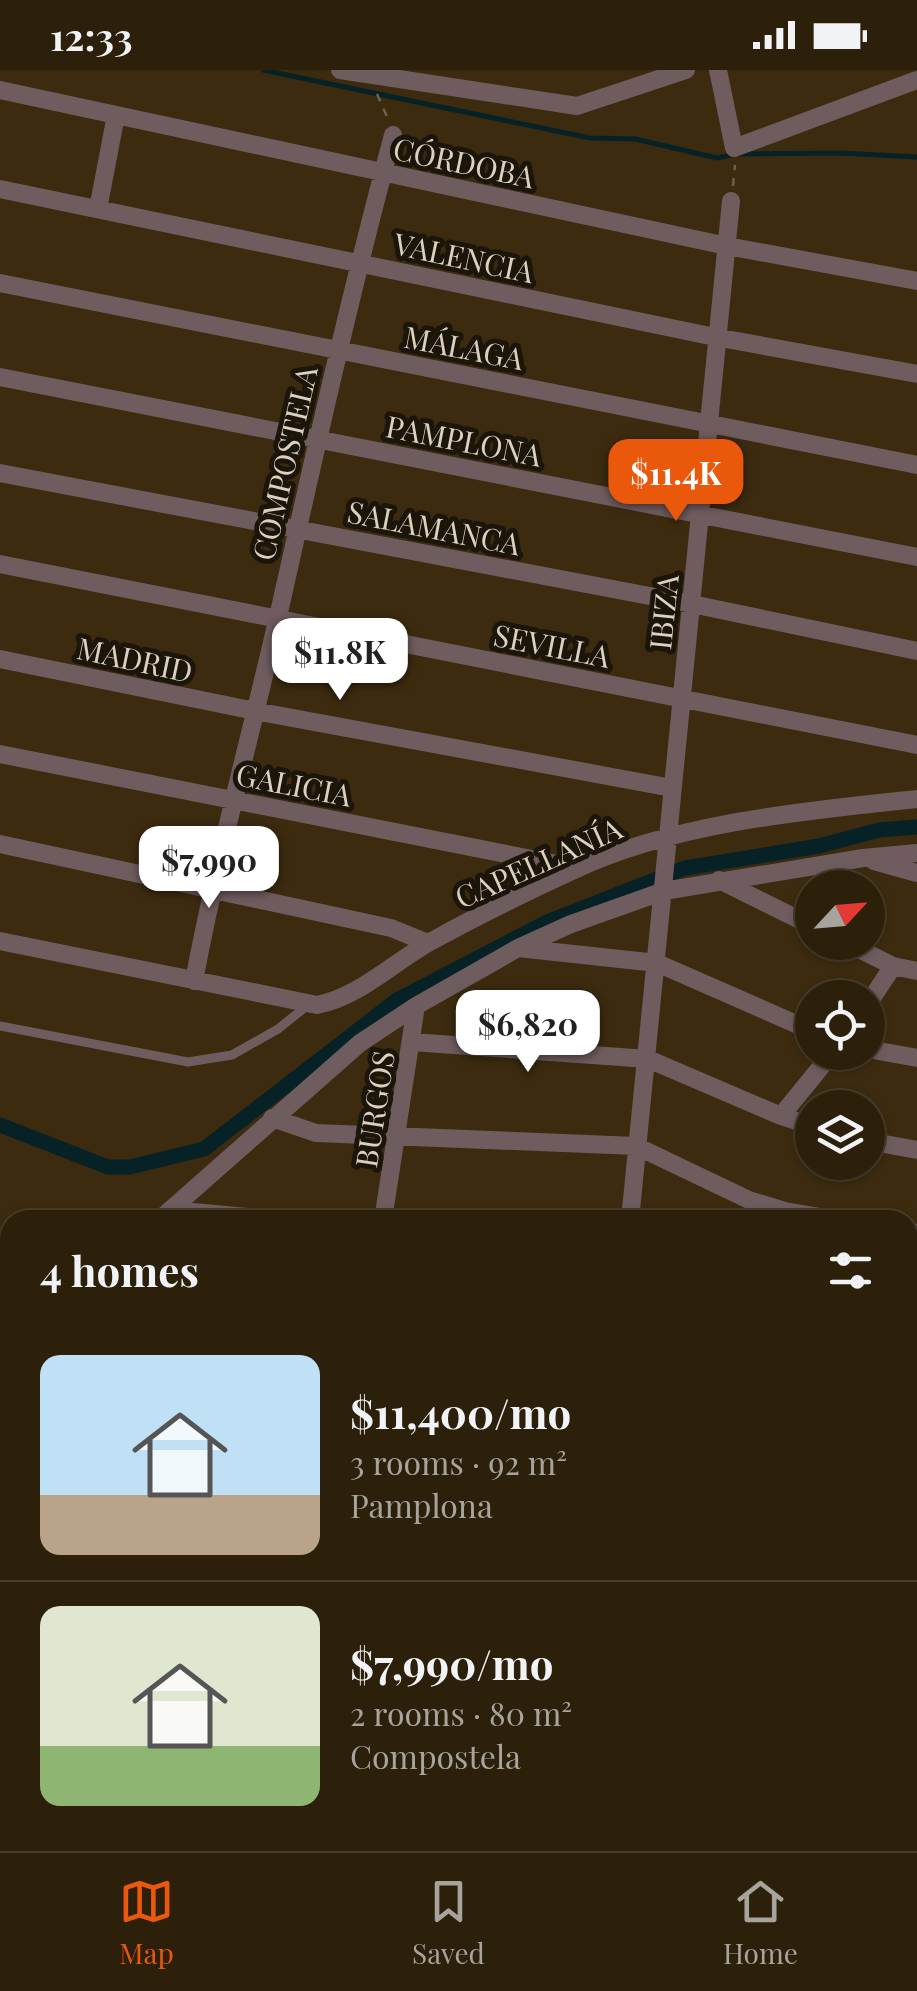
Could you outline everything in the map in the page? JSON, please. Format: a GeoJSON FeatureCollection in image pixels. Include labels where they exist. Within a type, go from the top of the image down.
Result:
{"type":"FeatureCollection","features":[{"type":"Feature","properties":{"kind":"street"},"geometry":{"type":"LineString","coordinates":[[340,70],[577,106],[686,70]]}},
{"type":"Feature","properties":{"kind":"street"},"geometry":{"type":"LineString","coordinates":[[409,81],[438,70]]}},
{"type":"Feature","properties":{"kind":"street"},"geometry":{"type":"LineString","coordinates":[[718,70],[734,148],[917,80]]}},
{"type":"Feature","properties":{"kind":"street","name":"CÓRDOBA"},"geometry":{"type":"LineString","coordinates":[[0,90],[726,246],[917,281]]}},
{"type":"Feature","properties":{"kind":"street"},"geometry":{"type":"LineString","coordinates":[[98,209],[116,115]]}},
{"type":"Feature","properties":{"kind":"street","name":"COMPOSTELA"},"geometry":{"type":"LineString","coordinates":[[194,981],[212,887],[316,439],[393,135]]}},
{"type":"Feature","properties":{"kind":"street","name":"VALENCIA"},"geometry":{"type":"LineString","coordinates":[[0,189],[715,337],[917,374]]}},
{"type":"Feature","properties":{"kind":"street","name":"IBIZA"},"geometry":{"type":"LineString","coordinates":[[631,1210],[731,201]]}},
{"type":"Feature","properties":{"kind":"street","name":"MÁLAGA"},"geometry":{"type":"LineString","coordinates":[[0,283],[917,465]]}},
{"type":"Feature","properties":{"kind":"street","name":"PAMPLONA"},"geometry":{"type":"LineString","coordinates":[[0,377],[917,557]]}},
{"type":"Feature","properties":{"kind":"street","name":"SALAMANCA"},"geometry":{"type":"LineString","coordinates":[[0,472],[692,604],[917,651]]}},
{"type":"Feature","properties":{"kind":"street","name":"SEVILLA"},"geometry":{"type":"LineString","coordinates":[[0,564],[917,745]]}},
{"type":"Feature","properties":{"kind":"street","name":"MADRID"},"geometry":{"type":"LineString","coordinates":[[0,659],[255,712],[672,788]]}},
{"type":"Feature","properties":{"kind":"street","name":"GALICIA"},"geometry":{"type":"LineString","coordinates":[[0,754],[578,868]]}},
{"type":"Feature","properties":{"kind":"street","name":"CAPELLANÍA"},"geometry":{"type":"LineString","coordinates":[[314,1004],[341,998],[428,943],[578,868],[825,808],[917,799]]}},
{"type":"Feature","properties":{"kind":"street"},"geometry":{"type":"LineString","coordinates":[[0,844],[390,928],[428,943]]}},
{"type":"Feature","properties":{"kind":"street"},"geometry":{"type":"LineString","coordinates":[[171,1210],[360,1043],[518,948],[664,886],[917,854]]}},
{"type":"Feature","properties":{"kind":"street"},"geometry":{"type":"LineString","coordinates":[[863,858],[917,872]]}},
{"type":"Feature","properties":{"kind":"street"},"geometry":{"type":"LineString","coordinates":[[720,880],[795,918]]}},
{"type":"Feature","properties":{"kind":"street"},"geometry":{"type":"LineString","coordinates":[[0,941],[314,1004]]}},
{"type":"Feature","properties":{"kind":"street"},"geometry":{"type":"LineString","coordinates":[[518,948],[657,963],[795,1024]]}},
{"type":"Feature","properties":{"kind":"street"},"geometry":{"type":"LineString","coordinates":[[881,960],[917,971]]}},
{"type":"Feature","properties":{"kind":"street"},"geometry":{"type":"LineString","coordinates":[[884,980],[893,966]]}},
{"type":"Feature","properties":{"kind":"street","name":"BURGOS"},"geometry":{"type":"LineString","coordinates":[[386,1210],[416,1006]]}},
{"type":"Feature","properties":{"kind":"street"},"geometry":{"type":"LineString","coordinates":[[412,1042],[648,1059],[795,1121]]}},
{"type":"Feature","properties":{"kind":"street"},"geometry":{"type":"LineString","coordinates":[[885,1051],[917,1058]]}},
{"type":"Feature","properties":{"kind":"street"},"geometry":{"type":"LineString","coordinates":[[781,1116],[819,1070]]}},
{"type":"Feature","properties":{"kind":"street"},"geometry":{"type":"LineString","coordinates":[[272,1118],[316,1133],[636,1146],[767,1207],[783,1210]]}},
{"type":"Feature","properties":{"kind":"street"},"geometry":{"type":"LineString","coordinates":[[885,1144],[917,1150]]}},
{"type":"Feature","properties":{"kind":"lane"},"geometry":{"type":"LineString","coordinates":[[0,1026],[188,1062],[232,1054],[314,1004]]}},
{"type":"Feature","properties":{"kind":"path"},"geometry":{"type":"LineString","coordinates":[[367,88],[377,94],[393,135]]}},
{"type":"Feature","properties":{"kind":"path"},"geometry":{"type":"LineString","coordinates":[[731,201],[734,148]]}},
{"type":"Feature","properties":{"kind":"waterway"},"geometry":{"type":"LineString","coordinates":[[263,70],[590,138],[635,139],[717,158],[735,154],[840,153],[917,157]]}},
{"type":"Feature","properties":{"kind":"waterway"},"geometry":{"type":"LineString","coordinates":[[0,1125],[108,1167],[130,1167],[204,1149],[397,1000],[547,922],[685,868],[819,846],[879,830],[917,827]]}}]}
